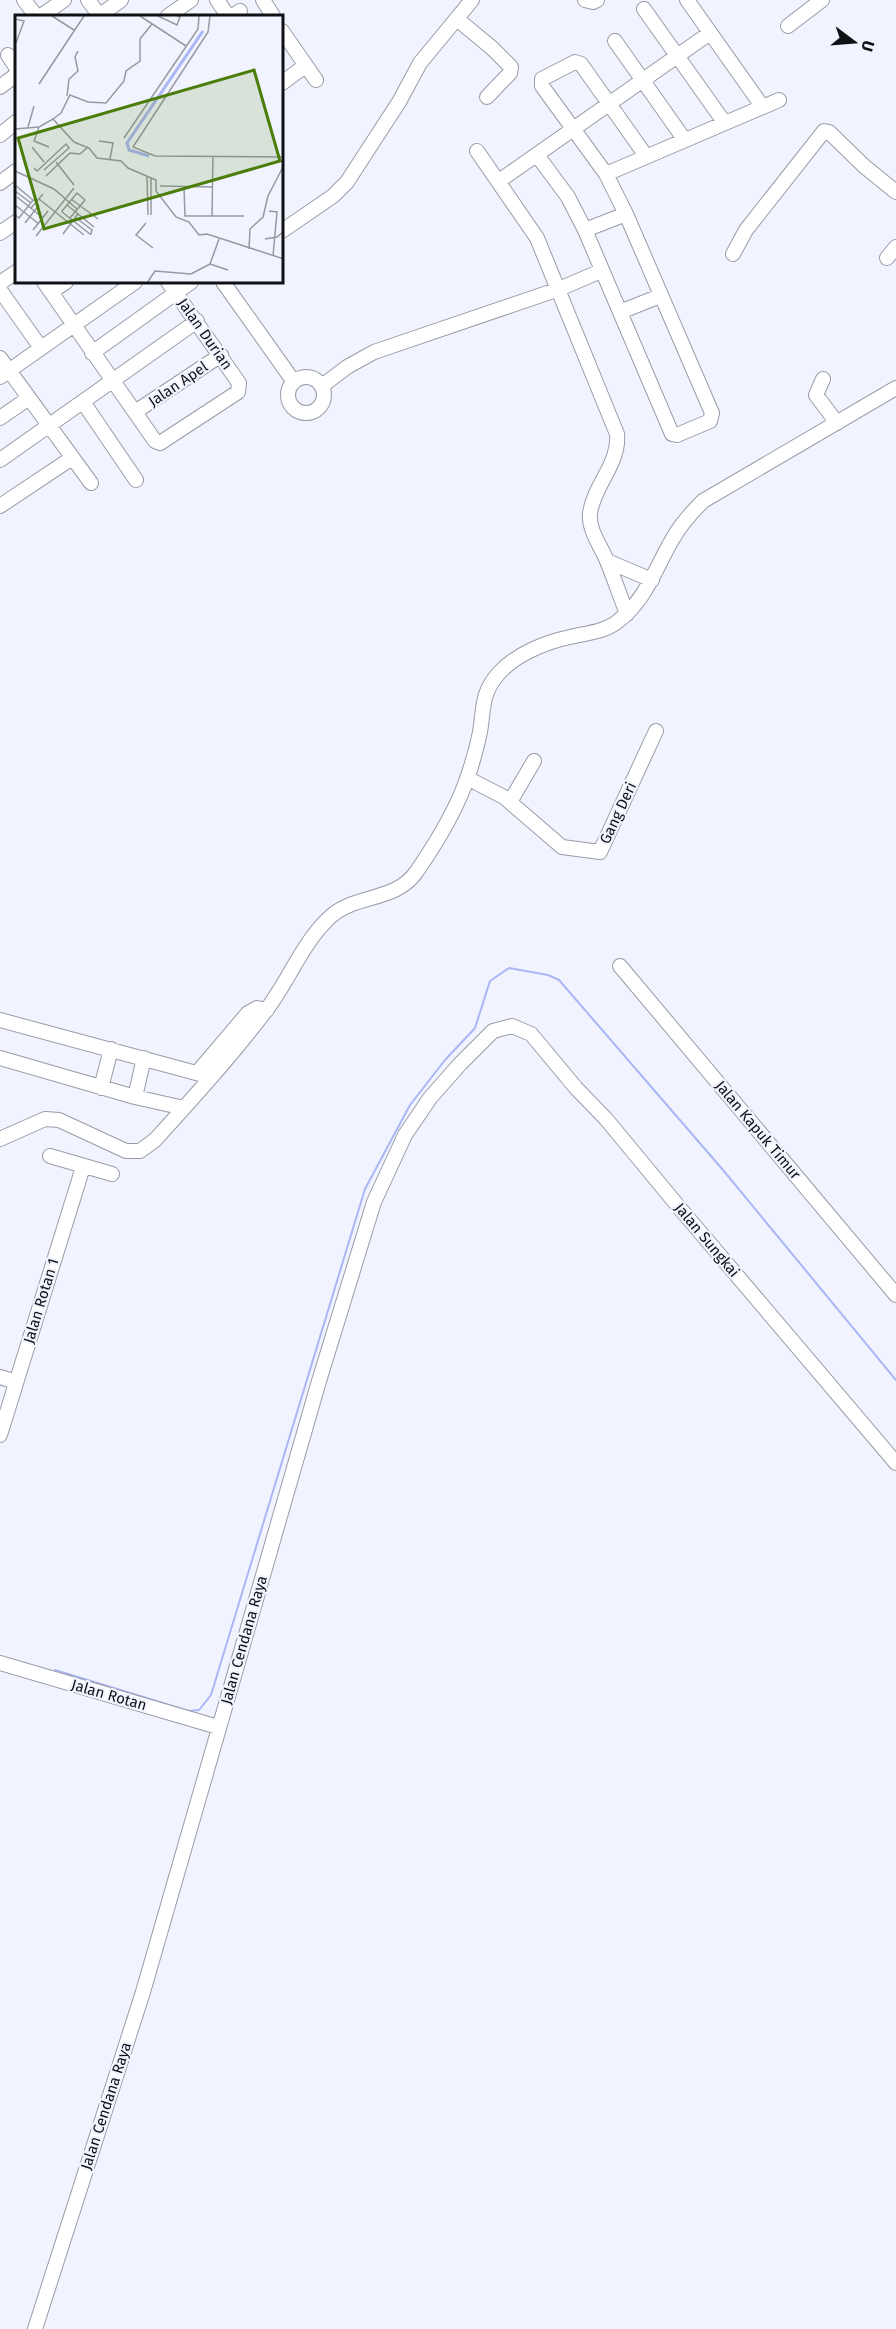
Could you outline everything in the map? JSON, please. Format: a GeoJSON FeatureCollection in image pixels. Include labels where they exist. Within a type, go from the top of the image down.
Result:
{"type":"FeatureCollection","features":[{"type":"Feature","properties":{"kind":"street"},"geometry":{"type":"LineString","coordinates":[[24,0],[35,15]]}},
{"type":"Feature","properties":{"kind":"street"},"geometry":{"type":"LineString","coordinates":[[42,15],[64,0]]}},
{"type":"Feature","properties":{"kind":"street"},"geometry":{"type":"LineString","coordinates":[[88,0],[99,15]]}},
{"type":"Feature","properties":{"kind":"street"},"geometry":{"type":"LineString","coordinates":[[101,15],[121,0]]}},
{"type":"Feature","properties":{"kind":"street"},"geometry":{"type":"LineString","coordinates":[[169,15],[191,0]]}},
{"type":"Feature","properties":{"kind":"street"},"geometry":{"type":"LineString","coordinates":[[217,0],[234,15]]}},
{"type":"Feature","properties":{"kind":"street"},"geometry":{"type":"LineString","coordinates":[[262,0],[272,15]]}},
{"type":"Feature","properties":{"kind":"street"},"geometry":{"type":"LineString","coordinates":[[284,230],[333,196],[347,182],[399,102],[420,63],[472,0]]}},
{"type":"Feature","properties":{"kind":"street"},"geometry":{"type":"LineString","coordinates":[[585,0],[592,2],[597,0]]}},
{"type":"Feature","properties":{"kind":"street"},"geometry":{"type":"LineString","coordinates":[[687,0],[762,106]]}},
{"type":"Feature","properties":{"kind":"street"},"geometry":{"type":"LineString","coordinates":[[788,26],[822,0]]}},
{"type":"Feature","properties":{"kind":"street"},"geometry":{"type":"LineString","coordinates":[[644,9],[724,122]]}},
{"type":"Feature","properties":{"kind":"street"},"geometry":{"type":"LineString","coordinates":[[458,19],[511,67],[510,73],[486,97]]}},
{"type":"Feature","properties":{"kind":"street"},"geometry":{"type":"LineString","coordinates":[[500,181],[710,33]]}},
{"type":"Feature","properties":{"kind":"street"},"geometry":{"type":"LineString","coordinates":[[284,35],[316,80]]}},
{"type":"Feature","properties":{"kind":"street"},"geometry":{"type":"LineString","coordinates":[[615,41],[684,140]]}},
{"type":"Feature","properties":{"kind":"street"},"geometry":{"type":"LineString","coordinates":[[8,55],[15,66]]}},
{"type":"Feature","properties":{"kind":"street"},"geometry":{"type":"LineString","coordinates":[[537,155],[568,197],[585,230],[672,434],[677,435],[710,421],[712,413],[626,214],[606,174],[542,86],[541,81],[544,77],[578,62],[583,65],[646,156]]}},
{"type":"Feature","properties":{"kind":"street"},"geometry":{"type":"LineString","coordinates":[[284,81],[305,66]]}},
{"type":"Feature","properties":{"kind":"street"},"geometry":{"type":"LineString","coordinates":[[0,87],[15,76]]}},
{"type":"Feature","properties":{"kind":"street"},"geometry":{"type":"LineString","coordinates":[[606,174],[779,100]]}},
{"type":"Feature","properties":{"kind":"street"},"geometry":{"type":"LineString","coordinates":[[0,135],[15,124]]}},
{"type":"Feature","properties":{"kind":"street"},"geometry":{"type":"LineString","coordinates":[[733,254],[746,230],[824,131],[830,132],[864,166],[896,192]]}},
{"type":"Feature","properties":{"kind":"street"},"geometry":{"type":"LineString","coordinates":[[477,150],[537,238],[617,434],[613,458],[590,512],[594,534],[627,614]]}},
{"type":"Feature","properties":{"kind":"street"},"geometry":{"type":"LineString","coordinates":[[0,183],[15,172]]}},
{"type":"Feature","properties":{"kind":"street"},"geometry":{"type":"LineString","coordinates":[[585,230],[626,214]]}},
{"type":"Feature","properties":{"kind":"street"},"geometry":{"type":"LineString","coordinates":[[0,233],[15,223]]}},
{"type":"Feature","properties":{"kind":"street"},"geometry":{"type":"LineString","coordinates":[[322,386],[347,367],[374,352],[559,289],[601,271]]}},
{"type":"Feature","properties":{"kind":"street"},"geometry":{"type":"LineString","coordinates":[[0,284],[15,273]]}},
{"type":"Feature","properties":{"kind":"street"},"geometry":{"type":"LineString","coordinates":[[5,374],[132,284]]}},
{"type":"Feature","properties":{"kind":"street"},"geometry":{"type":"LineString","coordinates":[[224,284],[294,381]]}},
{"type":"Feature","properties":{"kind":"street"},"geometry":{"type":"LineString","coordinates":[[47,287],[135,412]]}},
{"type":"Feature","properties":{"kind":"street"},"geometry":{"type":"LineString","coordinates":[[92,353],[172,287]]}},
{"type":"Feature","properties":{"kind":"street","name":"Jalan Durian"},"geometry":{"type":"LineString","coordinates":[[135,412],[155,441],[160,443],[238,392],[240,387],[198,321],[172,287]]}},
{"type":"Feature","properties":{"kind":"street"},"geometry":{"type":"LineString","coordinates":[[0,290],[41,348]]}},
{"type":"Feature","properties":{"kind":"street"},"geometry":{"type":"LineString","coordinates":[[620,312],[660,296]]}},
{"type":"Feature","properties":{"kind":"street"},"geometry":{"type":"LineString","coordinates":[[0,460],[198,321]]}},
{"type":"Feature","properties":{"kind":"street","name":"Jalan Apel"},"geometry":{"type":"LineString","coordinates":[[135,412],[221,355]]}},
{"type":"Feature","properties":{"kind":"street"},"geometry":{"type":"LineString","coordinates":[[0,358],[5,374],[29,398],[91,483]]}},
{"type":"Feature","properties":{"kind":"street"},"geometry":{"type":"LineString","coordinates":[[302,377],[312,377],[322,386],[324,395],[321,404],[310,412],[301,412],[293,407],[289,399],[289,390],[294,381],[302,377]]}},
{"type":"Feature","properties":{"kind":"street"},"geometry":{"type":"LineString","coordinates":[[823,379],[816,395],[837,423]]}},
{"type":"Feature","properties":{"kind":"street"},"geometry":{"type":"LineString","coordinates":[[0,1139],[34,1123],[53,1119],[121,1149],[136,1152],[156,1140],[184,1108],[204,1075],[248,1013],[257,1008],[267,1010],[317,931],[330,917],[342,908],[390,893],[407,884],[418,870],[446,825],[467,778],[477,745],[484,696],[507,664],[547,643],[607,628],[627,614],[652,580],[673,538],[689,515],[703,501],[896,388]]}},
{"type":"Feature","properties":{"kind":"street"},"geometry":{"type":"LineString","coordinates":[[0,418],[29,398]]}},
{"type":"Feature","properties":{"kind":"street"},"geometry":{"type":"LineString","coordinates":[[83,402],[136,480]]}},
{"type":"Feature","properties":{"kind":"street"},"geometry":{"type":"LineString","coordinates":[[0,506],[72,458]]}},
{"type":"Feature","properties":{"kind":"street"},"geometry":{"type":"LineString","coordinates":[[607,561],[652,580]]}},
{"type":"Feature","properties":{"kind":"street","name":"Gang Deri"},"geometry":{"type":"LineString","coordinates":[[467,778],[510,802],[562,847],[600,852],[656,731]]}},
{"type":"Feature","properties":{"kind":"street"},"geometry":{"type":"LineString","coordinates":[[510,802],[534,761]]}},
{"type":"Feature","properties":{"kind":"street","name":"Jalan Kapuk Timur"},"geometry":{"type":"LineString","coordinates":[[620,966],[896,1295]]}},
{"type":"Feature","properties":{"kind":"street"},"geometry":{"type":"LineString","coordinates":[[0,1020],[204,1075]]}},
{"type":"Feature","properties":{"kind":"street","name":"Jalan Sungkai"},"geometry":{"type":"LineString","coordinates":[[512,1026],[531,1034],[576,1088],[606,1119],[896,1463]]}},
{"type":"Feature","properties":{"kind":"street","name":"Jalan Cendana Raya"},"geometry":{"type":"LineString","coordinates":[[34,2329],[143,1992],[218,1727],[374,1202],[405,1135],[430,1098],[493,1031],[512,1026]]}},
{"type":"Feature","properties":{"kind":"street"},"geometry":{"type":"LineString","coordinates":[[101,1088],[111,1049]]}},
{"type":"Feature","properties":{"kind":"street"},"geometry":{"type":"LineString","coordinates":[[0,1058],[101,1088],[184,1108]]}},
{"type":"Feature","properties":{"kind":"street"},"geometry":{"type":"LineString","coordinates":[[135,1097],[144,1058]]}},
{"type":"Feature","properties":{"kind":"street"},"geometry":{"type":"LineString","coordinates":[[50,1156],[112,1174]]}},
{"type":"Feature","properties":{"kind":"street","name":"Jalan Rotan 1"},"geometry":{"type":"LineString","coordinates":[[0,1435],[83,1167]]}},
{"type":"Feature","properties":{"kind":"street"},"geometry":{"type":"LineString","coordinates":[[0,1377],[16,1382]]}},
{"type":"Feature","properties":{"kind":"street","name":"Jalan Rotan"},"geometry":{"type":"LineString","coordinates":[[0,1663],[218,1727]]}},
{"type":"Feature","properties":{"kind":"waterway"},"geometry":{"type":"LineString","coordinates":[[55,1670],[189,1711],[199,1710],[211,1695],[365,1189],[410,1105],[445,1060],[475,1028],[490,981],[509,968],[548,975],[559,980],[723,1170],[896,1380]]}}]}
